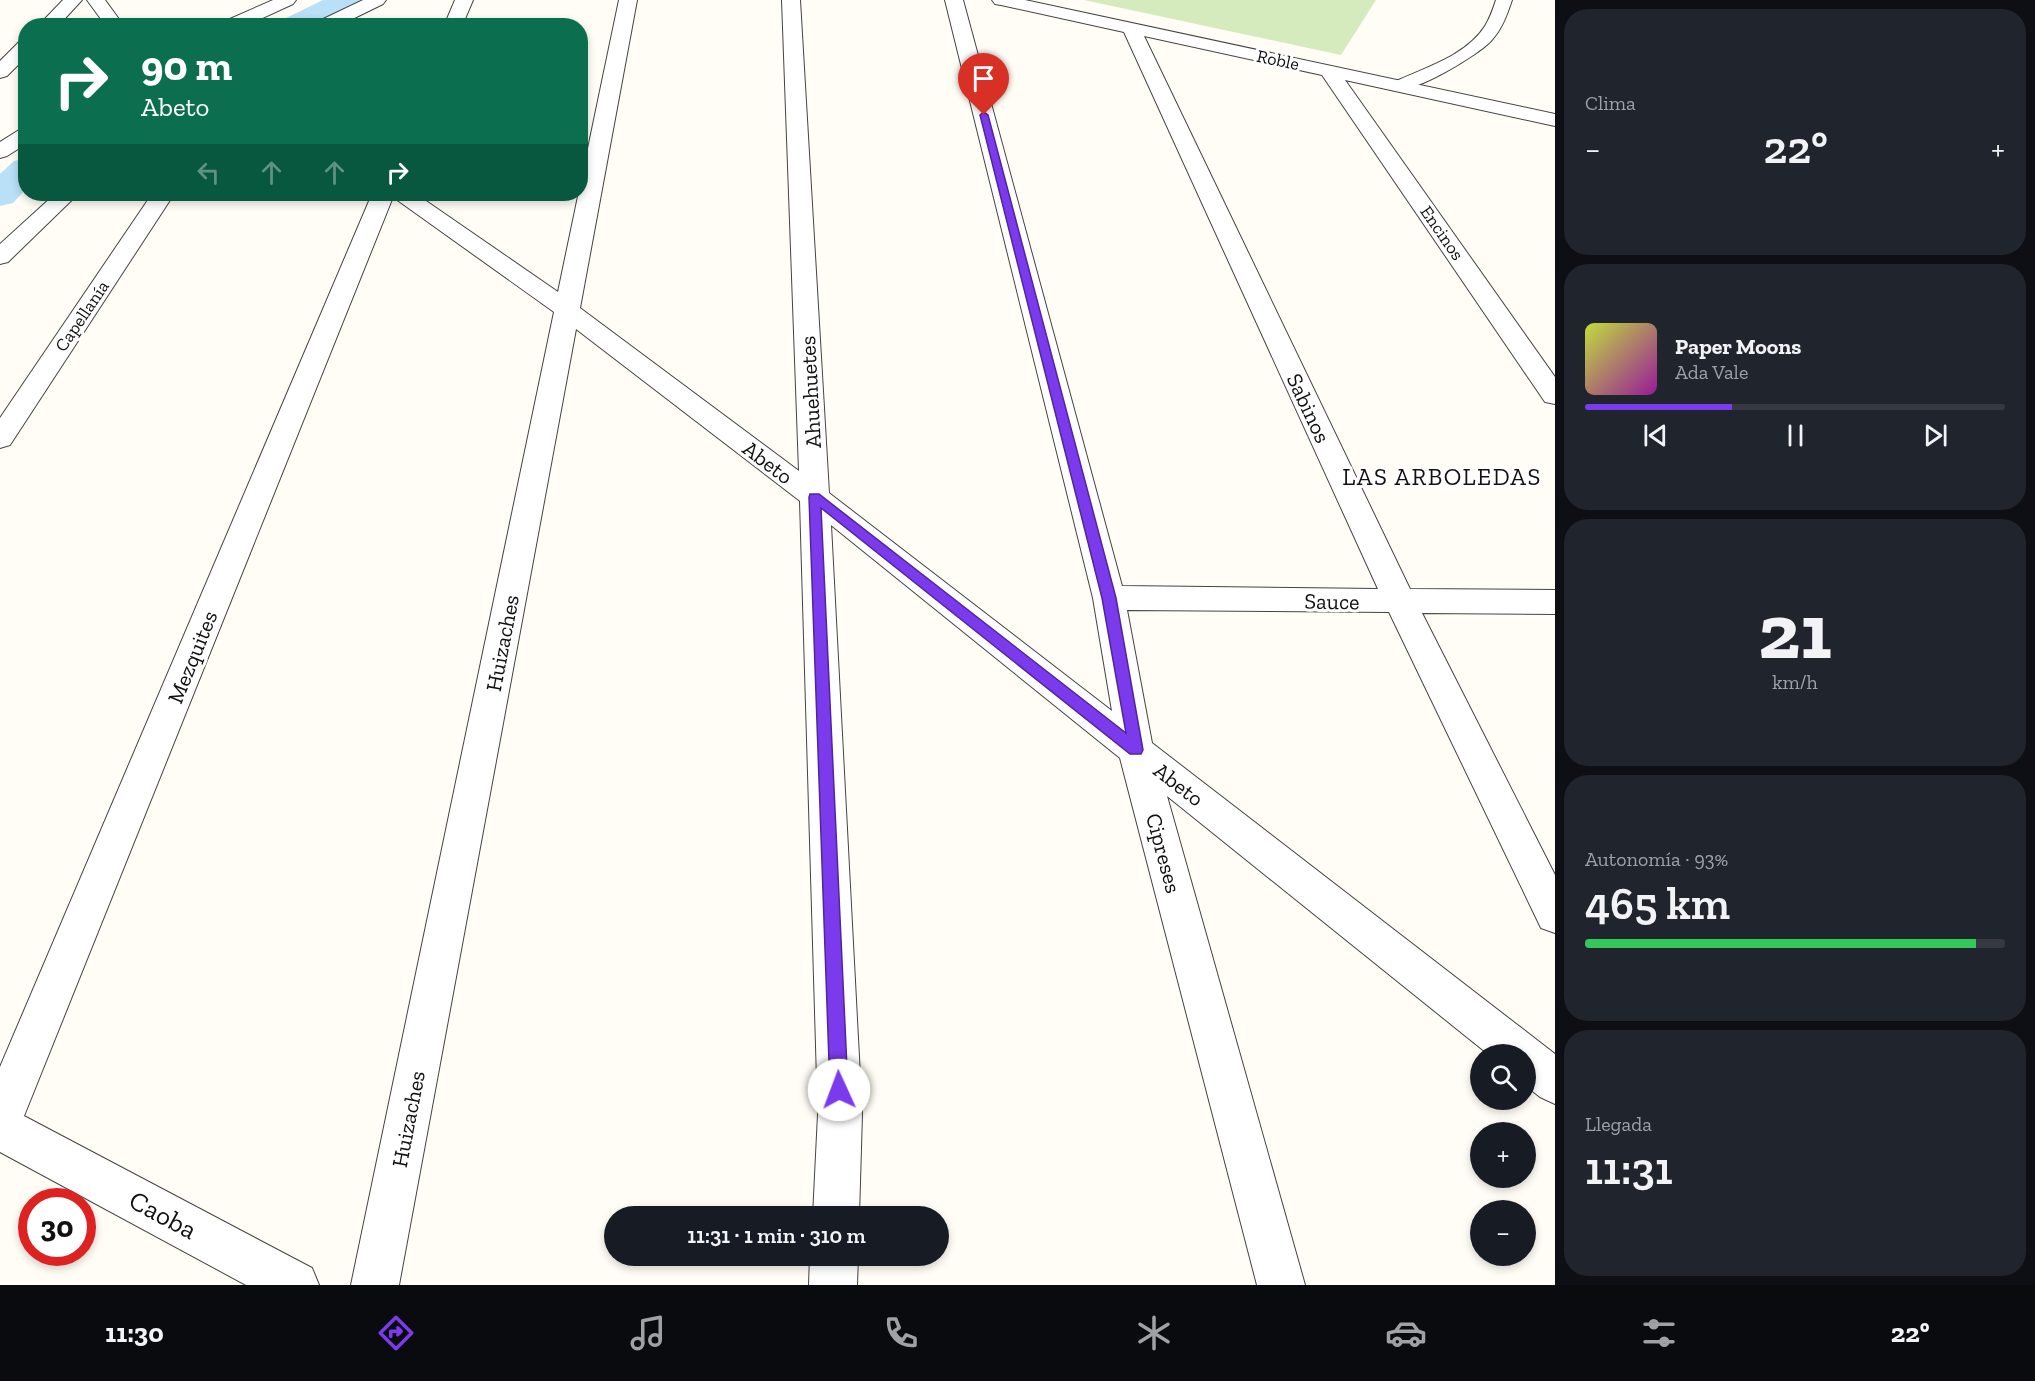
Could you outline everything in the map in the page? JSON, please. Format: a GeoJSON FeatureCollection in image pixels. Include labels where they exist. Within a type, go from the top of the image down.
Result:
{"type":"FeatureCollection","features":[{"type":"Feature","properties":{"kind":"street"},"geometry":{"type":"LineString","coordinates":[[55,18],[73,0]]}},
{"type":"Feature","properties":{"kind":"street"},"geometry":{"type":"LineString","coordinates":[[96,0],[109,18]]}},
{"type":"Feature","properties":{"kind":"street"},"geometry":{"type":"LineString","coordinates":[[247,18],[287,0]]}},
{"type":"Feature","properties":{"kind":"street"},"geometry":{"type":"LineString","coordinates":[[340,18],[377,0]]}},
{"type":"Feature","properties":{"kind":"street"},"geometry":{"type":"LineString","coordinates":[[456,18],[464,0]]}},
{"type":"Feature","properties":{"kind":"street","name":"Huizaches"},"geometry":{"type":"LineString","coordinates":[[375,1285],[628,0]]}},
{"type":"Feature","properties":{"kind":"street","name":"Ahuehuetes"},"geometry":{"type":"LineString","coordinates":[[791,0],[815,497],[840,1114],[836,1206]]}},
{"type":"Feature","properties":{"kind":"street","name":"Cipreses"},"geometry":{"type":"LineString","coordinates":[[954,0],[1109,598],[1136,750],[1281,1285]]}},
{"type":"Feature","properties":{"kind":"street","name":"Roble"},"geometry":{"type":"LineString","coordinates":[[1001,0],[1555,120]]}},
{"type":"Feature","properties":{"kind":"street","name":"Sabinos"},"geometry":{"type":"LineString","coordinates":[[1131,28],[1400,602],[1555,915]]}},
{"type":"Feature","properties":{"kind":"street"},"geometry":{"type":"LineString","coordinates":[[0,72],[18,54]]}},
{"type":"Feature","properties":{"kind":"street","name":"Encinos"},"geometry":{"type":"LineString","coordinates":[[1329,71],[1555,396]]}},
{"type":"Feature","properties":{"kind":"street"},"geometry":{"type":"LineString","coordinates":[[0,152],[18,140]]}},
{"type":"Feature","properties":{"kind":"street"},"geometry":{"type":"LineString","coordinates":[[0,257],[60,201]]}},
{"type":"Feature","properties":{"kind":"street","name":"Capellanía"},"geometry":{"type":"LineString","coordinates":[[0,439],[158,201]]}},
{"type":"Feature","properties":{"kind":"street","name":"Mezquites"},"geometry":{"type":"LineString","coordinates":[[0,1120],[380,201]]}},
{"type":"Feature","properties":{"kind":"street","name":"Abeto"},"geometry":{"type":"LineString","coordinates":[[412,201],[567,310],[815,497],[1508,1044]]}},
{"type":"Feature","properties":{"kind":"street","name":"Sauce"},"geometry":{"type":"LineString","coordinates":[[1109,598],[1555,602]]}},
{"type":"Feature","properties":{"kind":"street"},"geometry":{"type":"LineString","coordinates":[[1536,1066],[1555,1082]]}},
{"type":"Feature","properties":{"kind":"street","name":"Caoba"},"geometry":{"type":"LineString","coordinates":[[0,1128],[295,1285]]}},
{"type":"Feature","properties":{"kind":"street"},"geometry":{"type":"LineString","coordinates":[[833,1285],[834,1266]]}},
{"type":"Feature","properties":{"kind":"lane"},"geometry":{"type":"LineString","coordinates":[[1400,86],[1473,48],[1493,27],[1504,0]]}},
{"type":"Feature","properties":{"kind":"green space"},"geometry":{"type":"Polygon","coordinates":[[[1084,0],[1376,0],[1341,55],[1084,0]]]}},
{"type":"Feature","properties":{"kind":"waterway"},"geometry":{"type":"LineString","coordinates":[[309,18],[346,0]]}},
{"type":"Feature","properties":{"kind":"waterway"},"geometry":{"type":"LineString","coordinates":[[0,195],[18,176]]}},
{"type":"Feature","properties":{"kind":"district","name":"LAS ARBOLEDAS"},"geometry":{"type":"Point","coordinates":[1442,477]}},
{"type":"Feature","properties":{"kind":"route"},"geometry":{"type":"LineString","coordinates":[[839,1090],[815,497],[1136,750],[1109,598],[984,115]]}}]}
